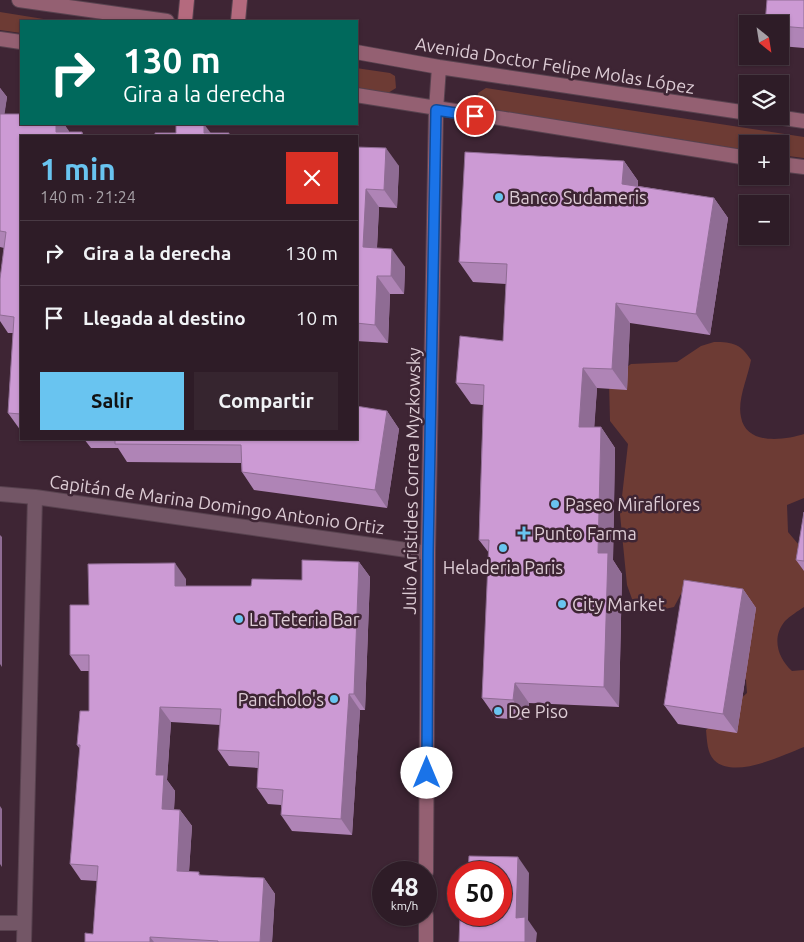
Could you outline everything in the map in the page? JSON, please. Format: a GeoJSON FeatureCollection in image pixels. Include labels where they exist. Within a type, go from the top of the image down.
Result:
{"type":"FeatureCollection","features":[{"type":"Feature","properties":{"kind":"main road"},"geometry":{"type":"LineString","coordinates":[[19,0],[160,20]]}},
{"type":"Feature","properties":{"kind":"main road"},"geometry":{"type":"LineString","coordinates":[[185,20],[187,0]]}},
{"type":"Feature","properties":{"kind":"main road"},"geometry":{"type":"LineString","coordinates":[[238,20],[240,0]]}},
{"type":"Feature","properties":{"kind":"main road"},"geometry":{"type":"LineString","coordinates":[[0,39],[20,42]]}},
{"type":"Feature","properties":{"kind":"main road","name":"Avenida Doctor Felipe Molas López"},"geometry":{"type":"LineString","coordinates":[[358,52],[440,67],[739,112]]}},
{"type":"Feature","properties":{"kind":"main road","name":"Julio Aristides Correa Myzkowsky"},"geometry":{"type":"LineString","coordinates":[[426,861],[428,554],[436,110],[440,67]]}},
{"type":"Feature","properties":{"kind":"main road"},"geometry":{"type":"LineString","coordinates":[[358,95],[436,110],[739,157]]}},
{"type":"Feature","properties":{"kind":"main road"},"geometry":{"type":"LineString","coordinates":[[789,119],[804,121]]}},
{"type":"Feature","properties":{"kind":"main road"},"geometry":{"type":"LineString","coordinates":[[789,165],[804,167]]}},
{"type":"Feature","properties":{"kind":"main road"},"geometry":{"type":"LineString","coordinates":[[426,926],[426,942]]}},
{"type":"Feature","properties":{"kind":"street","name":"Capitán de Marina Domingo Antonio Ortiz"},"geometry":{"type":"LineString","coordinates":[[0,494],[35,497],[428,554]]}},
{"type":"Feature","properties":{"kind":"street"},"geometry":{"type":"LineString","coordinates":[[24,942],[35,497]]}},
{"type":"Feature","properties":{"kind":"street"},"geometry":{"type":"LineString","coordinates":[[0,923],[24,923]]}},
{"type":"Feature","properties":{"kind":"shaded area"},"geometry":{"type":"Polygon","coordinates":[[[0,12],[50,20],[20,20],[20,33],[0,30],[0,12]]]}},
{"type":"Feature","properties":{"kind":"shaded area"},"geometry":{"type":"Polygon","coordinates":[[[358,68],[390,73],[395,76],[396,88],[388,93],[358,87],[358,68]]]}},
{"type":"Feature","properties":{"kind":"shaded area"},"geometry":{"type":"Polygon","coordinates":[[[486,88],[804,137],[804,158],[789,156],[789,135],[739,135],[739,149],[483,108],[477,100],[478,93],[486,88]]]}},
{"type":"Feature","properties":{"kind":"shaded area"},"geometry":{"type":"Polygon","coordinates":[[[714,342],[736,345],[744,350],[751,360],[740,403],[744,426],[750,433],[767,439],[787,438],[804,434],[804,498],[787,505],[788,532],[804,551],[804,607],[785,621],[778,634],[777,641],[780,654],[787,666],[792,671],[804,670],[804,747],[759,764],[734,768],[723,766],[714,760],[710,754],[706,730],[747,693],[746,680],[730,656],[693,586],[681,594],[674,607],[660,610],[645,607],[632,599],[627,585],[620,514],[628,444],[610,421],[609,380],[631,364],[677,362],[701,346],[714,342]]]}},
{"type":"Feature","properties":{"kind":"building"},"geometry":{"type":"Polygon","coordinates":[[[767,0],[804,0],[804,28],[789,27],[789,15],[766,15],[767,0]]]}},
{"type":"Feature","properties":{"kind":"building"},"geometry":{"type":"Polygon","coordinates":[[[0,114],[20,114],[20,125],[56,125],[56,132],[82,132],[82,135],[20,135],[20,414],[8,413],[14,317],[0,315],[0,279],[6,232],[0,231],[0,114]]]}},
{"type":"Feature","properties":{"kind":"building"},"geometry":{"type":"Polygon","coordinates":[[[176,125],[204,125],[204,133],[229,133],[229,135],[155,135],[155,133],[176,133],[176,125]]]}},
{"type":"Feature","properties":{"kind":"building"},"geometry":{"type":"Polygon","coordinates":[[[358,147],[386,148],[384,190],[366,189],[363,247],[392,249],[391,276],[377,276],[375,325],[358,323],[358,147]]]}},
{"type":"Feature","properties":{"kind":"building"},"geometry":{"type":"Polygon","coordinates":[[[465,152],[624,161],[622,184],[714,198],[696,314],[616,303],[612,369],[583,368],[579,427],[601,427],[598,553],[608,553],[604,687],[515,683],[513,700],[482,698],[489,540],[479,540],[484,385],[456,383],[460,336],[503,341],[507,264],[459,262],[465,152]]]}},
{"type":"Feature","properties":{"kind":"building"},"geometry":{"type":"Polygon","coordinates":[[[358,406],[387,411],[375,490],[242,472],[241,445],[115,444],[115,440],[358,440],[358,406]]]}},
{"type":"Feature","properties":{"kind":"building"},"geometry":{"type":"Polygon","coordinates":[[[804,512],[804,561],[796,560],[804,512]]]}},
{"type":"Feature","properties":{"kind":"building"},"geometry":{"type":"Polygon","coordinates":[[[302,560],[359,562],[354,694],[349,694],[341,819],[281,815],[283,790],[257,788],[259,752],[218,750],[221,709],[160,707],[156,775],[164,775],[162,809],[180,810],[177,871],[199,872],[199,875],[264,878],[260,942],[218,942],[150,937],[150,942],[85,942],[85,933],[93,934],[98,866],[70,864],[80,745],[77,745],[80,711],[89,711],[89,655],[70,655],[70,605],[89,605],[88,564],[175,563],[175,586],[251,586],[252,579],[302,580],[302,560]]]}},
{"type":"Feature","properties":{"kind":"building"},"geometry":{"type":"Polygon","coordinates":[[[684,580],[743,589],[723,714],[664,705],[684,580]]]}},
{"type":"Feature","properties":{"kind":"building"},"geometry":{"type":"Polygon","coordinates":[[[469,856],[518,857],[516,918],[525,917],[525,942],[459,942],[460,926],[512,926],[512,861],[469,861],[469,856]]]}},
{"type":"Feature","properties":{"kind":"place","name":"Banco Sudameris"},"geometry":{"type":"Point","coordinates":[499,197]}},
{"type":"Feature","properties":{"kind":"place","name":"Paseo Miraflores"},"geometry":{"type":"Point","coordinates":[555,504]}},
{"type":"Feature","properties":{"kind":"place","name":"Punto Farma"},"geometry":{"type":"Point","coordinates":[524,533]}},
{"type":"Feature","properties":{"kind":"place","name":"Heladeria Paris"},"geometry":{"type":"Point","coordinates":[503,548]}},
{"type":"Feature","properties":{"kind":"place","name":"City Market"},"geometry":{"type":"Point","coordinates":[562,604]}},
{"type":"Feature","properties":{"kind":"place","name":"La Teteria Bar"},"geometry":{"type":"Point","coordinates":[239,619]}},
{"type":"Feature","properties":{"kind":"place","name":"Pancholo's"},"geometry":{"type":"Point","coordinates":[334,699]}},
{"type":"Feature","properties":{"kind":"place","name":"De Piso"},"geometry":{"type":"Point","coordinates":[498,711]}},
{"type":"Feature","properties":{"kind":"route"},"geometry":{"type":"LineString","coordinates":[[427,773],[428,554],[436,110],[475,116]]}}]}
